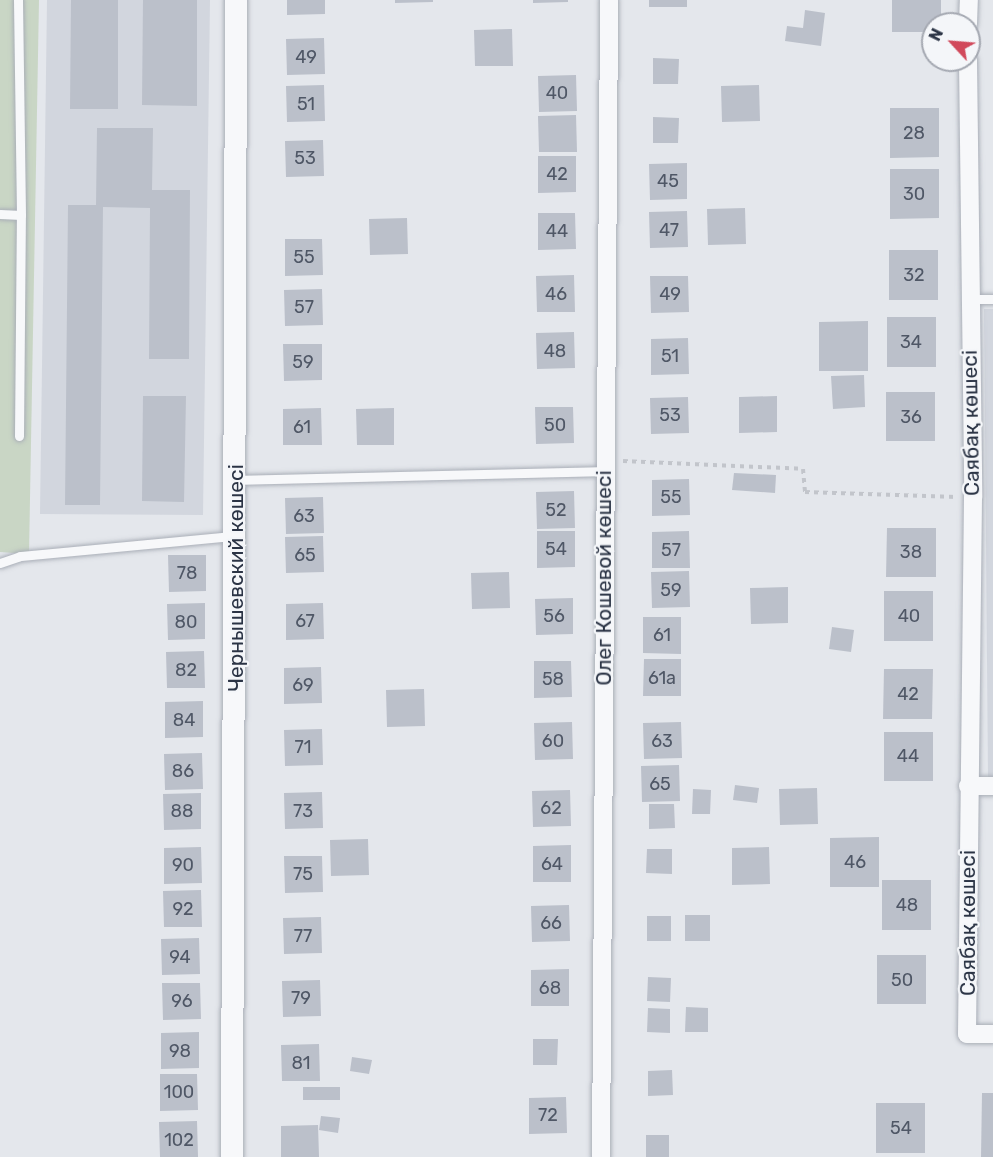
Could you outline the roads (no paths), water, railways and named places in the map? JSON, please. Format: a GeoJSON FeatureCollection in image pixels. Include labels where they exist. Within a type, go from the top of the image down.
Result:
{"type":"FeatureCollection","features":[{"type":"Feature","properties":{"kind":"street","name":"Чернышевский көшесі"},"geometry":{"type":"LineString","coordinates":[[232,1157],[237,480],[236,0]]}},
{"type":"Feature","properties":{"kind":"street","name":"Олег Кошевой көшесі"},"geometry":{"type":"LineString","coordinates":[[601,1157],[609,0]]}},
{"type":"Feature","properties":{"kind":"street","name":"Саябақ көшесі"},"geometry":{"type":"LineString","coordinates":[[969,72],[968,299],[973,497],[967,1034],[993,1034]]}},
{"type":"Feature","properties":{"kind":"street"},"geometry":{"type":"LineString","coordinates":[[968,786],[993,786]]}},
{"type":"Feature","properties":{"kind":"lane"},"geometry":{"type":"LineString","coordinates":[[18,0],[21,215],[19,436]]}},
{"type":"Feature","properties":{"kind":"lane"},"geometry":{"type":"LineString","coordinates":[[0,214],[21,215]]}},
{"type":"Feature","properties":{"kind":"lane"},"geometry":{"type":"LineString","coordinates":[[968,299],[993,299]]}},
{"type":"Feature","properties":{"kind":"lane"},"geometry":{"type":"LineString","coordinates":[[237,480],[604,466]]}},
{"type":"Feature","properties":{"kind":"lane"},"geometry":{"type":"LineString","coordinates":[[0,563],[21,556],[236,536]]}}]}
